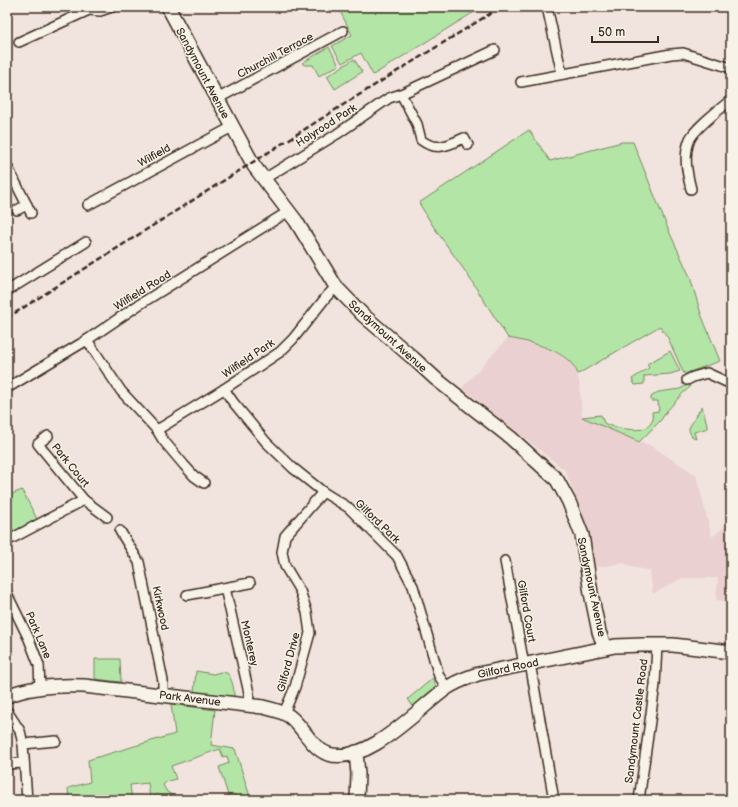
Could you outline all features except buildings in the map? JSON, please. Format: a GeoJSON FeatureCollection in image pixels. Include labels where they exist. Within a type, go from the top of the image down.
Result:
{"type":"FeatureCollection","features":[{"type":"Feature","properties":{"kind":"street"},"geometry":{"type":"LineString","coordinates":[[19,42],[89,10],[100,11],[112,7]]}},
{"type":"Feature","properties":{"kind":"street","name":"Sandymount Avenue"},"geometry":{"type":"LineString","coordinates":[[168,7],[254,166],[310,241],[336,287],[363,315],[436,379],[512,438],[556,480],[569,502],[582,535],[594,608],[599,632],[605,648]]}},
{"type":"Feature","properties":{"kind":"street"},"geometry":{"type":"LineString","coordinates":[[547,7],[562,74]]}},
{"type":"Feature","properties":{"kind":"street","name":"Churchill Terrace"},"geometry":{"type":"LineString","coordinates":[[217,99],[343,31]]}},
{"type":"Feature","properties":{"kind":"street","name":"Holyrood Park"},"geometry":{"type":"LineString","coordinates":[[264,179],[336,134],[389,98],[472,62],[495,50]]}},
{"type":"Feature","properties":{"kind":"street"},"geometry":{"type":"LineString","coordinates":[[521,82],[683,53],[731,68]]}},
{"type":"Feature","properties":{"kind":"street"},"geometry":{"type":"LineString","coordinates":[[401,94],[417,124],[421,140],[427,145],[441,148],[464,138],[468,145]]}},
{"type":"Feature","properties":{"kind":"street"},"geometry":{"type":"LineString","coordinates":[[691,189],[686,157],[690,139],[708,118],[731,100]]}},
{"type":"Feature","properties":{"kind":"street","name":"Wilfield"},"geometry":{"type":"LineString","coordinates":[[88,204],[232,127]]}},
{"type":"Feature","properties":{"kind":"street"},"geometry":{"type":"LineString","coordinates":[[7,166],[29,209],[17,210]]}},
{"type":"Feature","properties":{"kind":"street","name":"Wilfield Road"},"geometry":{"type":"LineString","coordinates":[[7,388],[87,340],[137,306],[289,212]]}},
{"type":"Feature","properties":{"kind":"street"},"geometry":{"type":"LineString","coordinates":[[7,291],[83,247]]}},
{"type":"Feature","properties":{"kind":"street","name":"Wilfield Park"},"geometry":{"type":"LineString","coordinates":[[157,430],[224,389],[280,352],[293,339],[327,296],[336,287]]}},
{"type":"Feature","properties":{"kind":"street"},"geometry":{"type":"LineString","coordinates":[[87,340],[121,391],[157,430],[163,440],[184,465],[194,476],[204,483]]}},
{"type":"Feature","properties":{"kind":"street"},"geometry":{"type":"LineString","coordinates":[[687,380],[707,373],[731,384]]}},
{"type":"Feature","properties":{"kind":"street","name":"Gilford Park"},"geometry":{"type":"LineString","coordinates":[[224,389],[266,442],[293,468],[323,492],[349,508],[397,556],[413,586],[439,676],[447,688]]}},
{"type":"Feature","properties":{"kind":"street","name":"Park Court"},"geometry":{"type":"LineString","coordinates":[[7,541],[84,500],[38,444],[48,436]]}},
{"type":"Feature","properties":{"kind":"street","name":"Gilford Drive"},"geometry":{"type":"LineString","coordinates":[[284,713],[295,687],[310,633],[307,612],[300,591],[285,566],[282,552],[285,536],[323,492]]}},
{"type":"Feature","properties":{"kind":"street"},"geometry":{"type":"LineString","coordinates":[[84,500],[107,517]]}},
{"type":"Feature","properties":{"kind":"street","name":"Kirkwood"},"geometry":{"type":"LineString","coordinates":[[120,531],[139,562],[163,681],[163,695]]}},
{"type":"Feature","properties":{"kind":"street","name":"Gilford Court"},"geometry":{"type":"LineString","coordinates":[[505,561],[554,800]]}},
{"type":"Feature","properties":{"kind":"street"},"geometry":{"type":"LineString","coordinates":[[187,595],[250,583]]}},
{"type":"Feature","properties":{"kind":"street","name":"Monterey"},"geometry":{"type":"LineString","coordinates":[[225,588],[249,693],[248,705]]}},
{"type":"Feature","properties":{"kind":"street","name":"Park Lane"},"geometry":{"type":"LineString","coordinates":[[7,594],[39,665],[40,688]]}},
{"type":"Feature","properties":{"kind":"street","name":"Gilford Road"},"geometry":{"type":"LineString","coordinates":[[356,752],[371,746],[390,734],[415,716],[447,688],[461,680],[478,674],[605,648],[630,645],[686,646],[731,652]]}},
{"type":"Feature","properties":{"kind":"street","name":"Sandymount Castle Road"},"geometry":{"type":"LineString","coordinates":[[639,800],[655,684],[657,645]]}},
{"type":"Feature","properties":{"kind":"street","name":"Park Avenue"},"geometry":{"type":"LineString","coordinates":[[7,696],[28,689],[62,685],[84,686],[273,709],[290,717],[320,750],[336,755],[356,752]]}},
{"type":"Feature","properties":{"kind":"street"},"geometry":{"type":"LineString","coordinates":[[7,711],[20,731],[23,744],[27,800]]}},
{"type":"Feature","properties":{"kind":"street"},"geometry":{"type":"LineString","coordinates":[[23,744],[56,741]]}},
{"type":"Feature","properties":{"kind":"street"},"geometry":{"type":"LineString","coordinates":[[356,752],[358,774],[356,800]]}},
{"type":"Feature","properties":{"kind":"street"},"geometry":{"type":"LineString","coordinates":[[7,764],[24,763]]}},
{"type":"Feature","properties":{"kind":"shaded area"},"geometry":{"type":"Polygon","coordinates":[[[508,338],[529,341],[550,350],[573,364],[576,368],[579,382],[582,417],[653,447],[696,475],[712,537],[726,526],[731,533],[731,602],[716,600],[718,578],[682,578],[653,594],[650,571],[628,566],[625,563],[595,567],[581,509],[565,470],[462,388],[508,338]]]}},
{"type":"Feature","properties":{"kind":"green space"},"geometry":{"type":"Polygon","coordinates":[[[338,7],[482,7],[373,75],[361,53],[342,63],[332,46],[352,35],[338,7]]]}},
{"type":"Feature","properties":{"kind":"green space"},"geometry":{"type":"Polygon","coordinates":[[[329,47],[339,65],[319,76],[313,65],[304,65],[302,63],[329,47]]]}},
{"type":"Feature","properties":{"kind":"green space"},"geometry":{"type":"Polygon","coordinates":[[[354,59],[362,72],[335,89],[327,76],[354,59]]]}},
{"type":"Feature","properties":{"kind":"green space"},"geometry":{"type":"Polygon","coordinates":[[[529,130],[550,161],[622,142],[633,142],[668,229],[690,277],[701,314],[720,361],[684,374],[668,338],[660,326],[578,374],[573,366],[558,353],[538,345],[508,338],[419,203],[529,130]]]}},
{"type":"Feature","properties":{"kind":"green space"},"geometry":{"type":"Polygon","coordinates":[[[670,351],[680,371],[670,374],[644,376],[644,384],[635,385],[632,379],[649,368],[647,364],[670,351]]]}},
{"type":"Feature","properties":{"kind":"green space"},"geometry":{"type":"Polygon","coordinates":[[[689,384],[690,387],[639,442],[582,417],[601,415],[604,423],[608,425],[637,430],[646,428],[653,420],[652,412],[659,411],[658,401],[651,401],[651,397],[658,392],[680,389],[689,384]]]}},
{"type":"Feature","properties":{"kind":"green space"},"geometry":{"type":"Polygon","coordinates":[[[702,406],[708,428],[694,432],[696,439],[689,431],[689,428],[702,406]]]}},
{"type":"Feature","properties":{"kind":"green space"},"geometry":{"type":"Polygon","coordinates":[[[22,490],[37,519],[7,536],[7,496],[22,490]]]}},
{"type":"Feature","properties":{"kind":"green space"},"geometry":{"type":"Polygon","coordinates":[[[95,659],[120,659],[121,682],[95,679],[95,659]]]}},
{"type":"Feature","properties":{"kind":"green space"},"geometry":{"type":"Polygon","coordinates":[[[196,671],[213,674],[221,672],[227,673],[233,685],[234,698],[194,692],[196,671]]]}},
{"type":"Feature","properties":{"kind":"green space"},"geometry":{"type":"Polygon","coordinates":[[[433,678],[436,688],[414,708],[408,699],[433,678]]]}},
{"type":"Feature","properties":{"kind":"green space"},"geometry":{"type":"Polygon","coordinates":[[[171,704],[215,710],[211,745],[235,749],[251,800],[232,800],[235,798],[234,794],[228,795],[219,767],[229,763],[227,756],[223,757],[220,749],[171,766],[176,779],[166,782],[163,785],[167,792],[174,796],[174,800],[159,800],[161,797],[158,794],[150,799],[148,783],[130,785],[132,800],[69,800],[68,788],[90,782],[88,760],[175,734],[171,704]]]}},
{"type":"Feature","properties":{"kind":"railway"},"geometry":{"type":"LineString","coordinates":[[7,318],[354,98],[501,7]]}}]}
